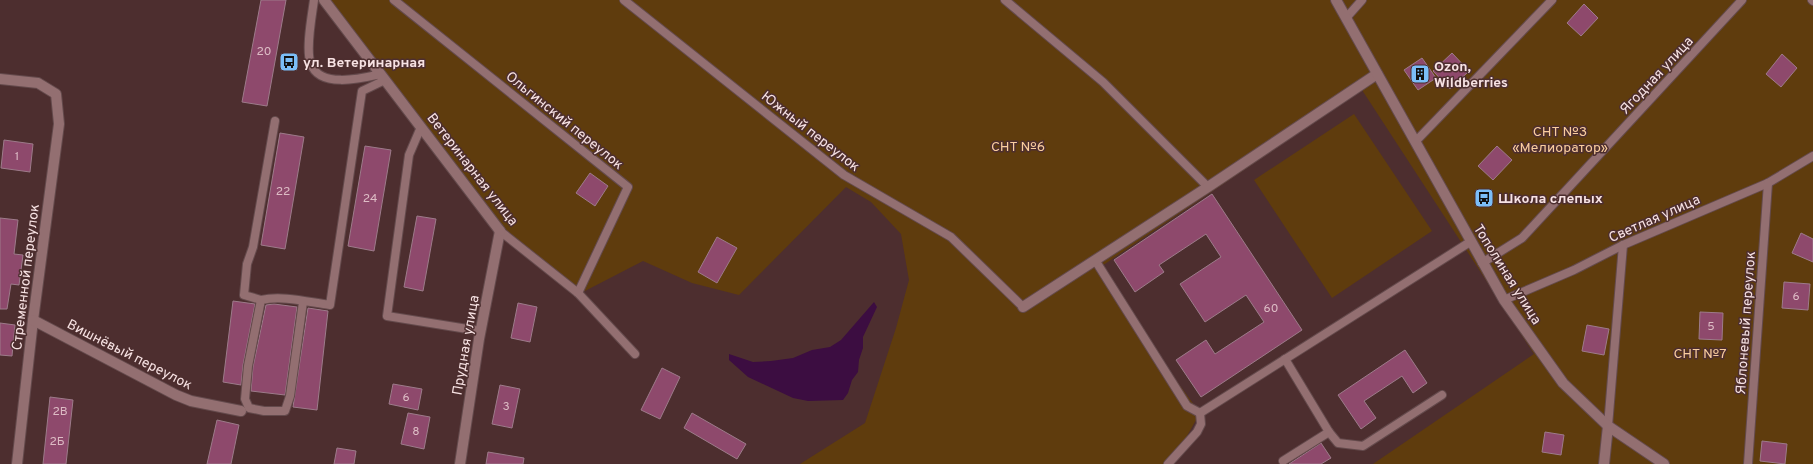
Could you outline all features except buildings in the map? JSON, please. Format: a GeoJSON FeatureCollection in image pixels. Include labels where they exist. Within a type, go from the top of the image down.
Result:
{"type":"FeatureCollection","features":[{"type":"Feature","properties":{"kind":"street","name":"Ветеринарная улица"},"geometry":{"type":"LineString","coordinates":[[324,0],[500,231]]}},
{"type":"Feature","properties":{"kind":"street","name":"Тополиная улица"},"geometry":{"type":"LineString","coordinates":[[1336,0],[1416,141],[1470,242],[1504,300],[1563,383],[1608,426],[1664,464]]}},
{"type":"Feature","properties":{"kind":"street"},"geometry":{"type":"LineString","coordinates":[[1023,307],[1208,187],[1377,74]]}},
{"type":"Feature","properties":{"kind":"street","name":"Стременной переулок"},"geometry":{"type":"LineString","coordinates":[[0,79],[38,82],[56,94],[59,124],[33,320],[17,464]]}},
{"type":"Feature","properties":{"kind":"street","name":"Прудная улица"},"geometry":{"type":"LineString","coordinates":[[460,464],[480,330],[500,231]]}},
{"type":"Feature","properties":{"kind":"street","name":"Вишнёвый переулок"},"geometry":{"type":"LineString","coordinates":[[33,320],[176,395],[192,401],[241,411]]}},
{"type":"Feature","properties":{"kind":"street"},"geometry":{"type":"LineString","coordinates":[[1604,464],[1608,426]]}},
{"type":"Feature","properties":{"kind":"lane"},"geometry":{"type":"LineString","coordinates":[[314,0],[309,56],[311,65],[317,74],[336,80],[350,81],[383,77]]}},
{"type":"Feature","properties":{"kind":"lane","name":"Ольгинский переулок"},"geometry":{"type":"LineString","coordinates":[[394,0],[628,187],[578,293]]}},
{"type":"Feature","properties":{"kind":"lane","name":"Южный переулок"},"geometry":{"type":"LineString","coordinates":[[624,0],[844,175],[951,237],[1023,307]]}},
{"type":"Feature","properties":{"kind":"lane"},"geometry":{"type":"LineString","coordinates":[[1005,0],[1103,82],[1208,187]]}},
{"type":"Feature","properties":{"kind":"lane"},"geometry":{"type":"LineString","coordinates":[[1346,18],[1362,0]]}},
{"type":"Feature","properties":{"kind":"lane"},"geometry":{"type":"LineString","coordinates":[[1416,141],[1552,0]]}},
{"type":"Feature","properties":{"kind":"lane","name":"Ягодная улица"},"geometry":{"type":"LineString","coordinates":[[1482,263],[1522,238],[1742,0]]}},
{"type":"Feature","properties":{"kind":"lane"},"geometry":{"type":"LineString","coordinates":[[274,121],[253,247],[247,264],[244,295],[261,300],[272,297],[330,306],[362,91],[383,77]]}},
{"type":"Feature","properties":{"kind":"lane"},"geometry":{"type":"LineString","coordinates":[[421,127],[409,155],[387,316],[480,330]]}},
{"type":"Feature","properties":{"kind":"lane","name":"Светлая улица"},"geometry":{"type":"LineString","coordinates":[[1504,300],[1574,270],[1623,245],[1768,183],[1813,156]]}},
{"type":"Feature","properties":{"kind":"lane","name":"Яблоневый переулок"},"geometry":{"type":"LineString","coordinates":[[1748,464],[1768,183]]}},
{"type":"Feature","properties":{"kind":"lane","name":"Ветеринарная улица"},"geometry":{"type":"LineString","coordinates":[[500,231],[578,293],[635,354]]}},
{"type":"Feature","properties":{"kind":"lane"},"geometry":{"type":"LineString","coordinates":[[1200,413],[1470,242]]}},
{"type":"Feature","properties":{"kind":"lane"},"geometry":{"type":"LineString","coordinates":[[1608,426],[1623,245]]}},
{"type":"Feature","properties":{"kind":"lane"},"geometry":{"type":"LineString","coordinates":[[1095,260],[1187,406],[1200,413]]}},
{"type":"Feature","properties":{"kind":"lane"},"geometry":{"type":"LineString","coordinates":[[261,300],[248,366],[245,399],[249,408],[264,411],[285,411],[290,396],[303,302]]}},
{"type":"Feature","properties":{"kind":"lane"},"geometry":{"type":"LineString","coordinates":[[1285,359],[1329,432],[1338,443],[1363,446],[1442,395]]}},
{"type":"Feature","properties":{"kind":"lane"},"geometry":{"type":"LineString","coordinates":[[1168,464],[1197,432],[1201,424],[1200,413]]}},
{"type":"Feature","properties":{"kind":"lane"},"geometry":{"type":"LineString","coordinates":[[1283,461],[1329,432]]}},
{"type":"Feature","properties":{"kind":"green space"},"geometry":{"type":"Polygon","coordinates":[[[321,0],[1813,0],[1813,464],[1373,464],[1534,354],[1362,90],[1096,270],[1200,413],[1171,464],[800,464],[865,423],[896,328],[909,280],[901,234],[871,202],[846,187],[739,295],[692,283],[643,261],[583,292],[497,232],[321,0]]]}},
{"type":"Feature","properties":{"kind":"green space"},"geometry":{"type":"Polygon","coordinates":[[[1354,114],[1432,231],[1332,298],[1254,180],[1354,114]]]}},
{"type":"Feature","properties":{"kind":"shaded area"},"geometry":{"type":"Polygon","coordinates":[[[874,302],[877,307],[863,337],[863,348],[859,360],[858,372],[852,380],[848,393],[843,400],[808,401],[793,398],[748,377],[729,360],[729,354],[753,362],[771,361],[793,358],[812,350],[830,347],[841,340],[874,302]]]}},
{"type":"Feature","properties":{"kind":"place","name":"ул. Ветеринарная"},"geometry":{"type":"Point","coordinates":[289,62]}},
{"type":"Feature","properties":{"kind":"place","name":"Ozon, Wildberries"},"geometry":{"type":"Point","coordinates":[1420,74]}},
{"type":"Feature","properties":{"kind":"place","name":"Школа слепых"},"geometry":{"type":"Point","coordinates":[1484,198]}},
{"type":"Feature","properties":{"kind":"park label","name":"СНТ №3 «Мелиоратор»"},"geometry":{"type":"Point","coordinates":[1560,140]}},
{"type":"Feature","properties":{"kind":"park label","name":"СНТ №6"},"geometry":{"type":"Point","coordinates":[1018,146]}},
{"type":"Feature","properties":{"kind":"park label","name":"СНТ №7"},"geometry":{"type":"Point","coordinates":[1700,353]}}]}
